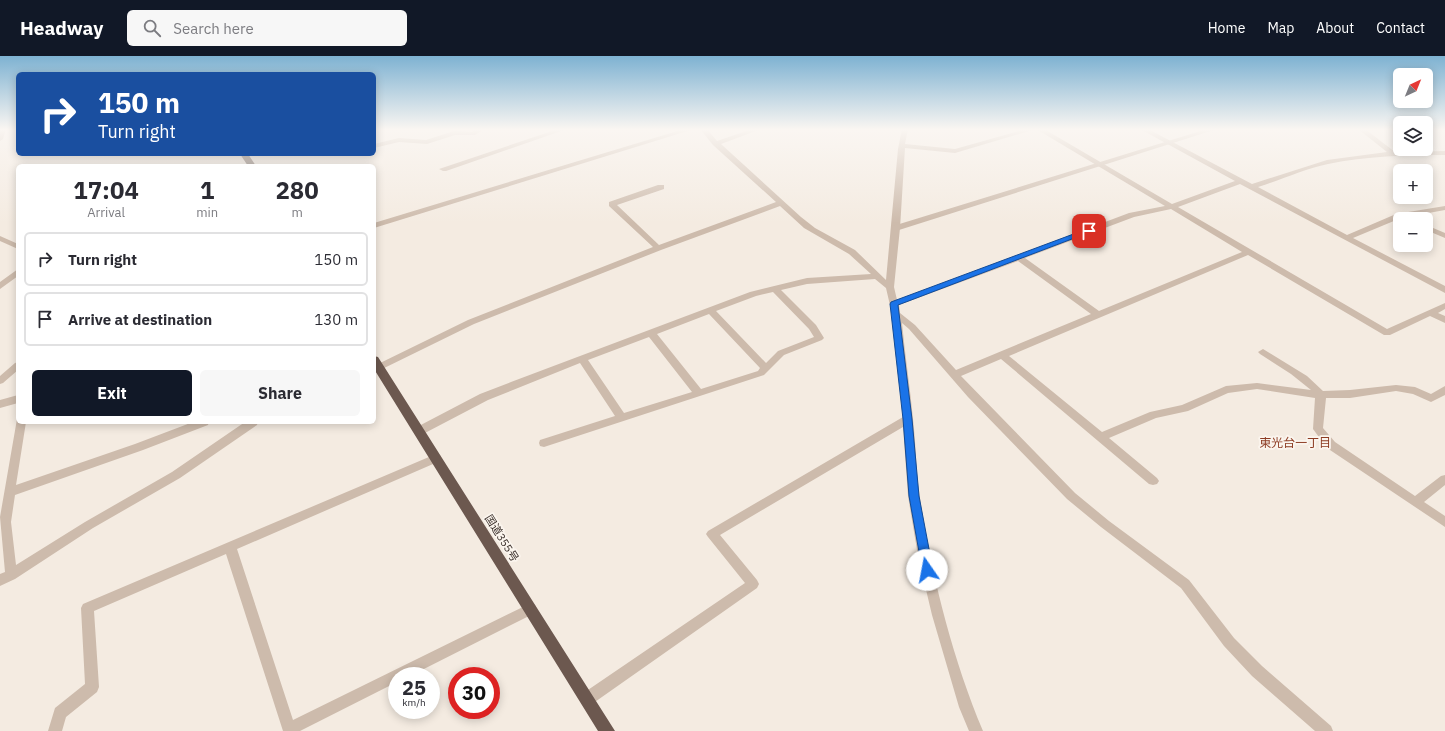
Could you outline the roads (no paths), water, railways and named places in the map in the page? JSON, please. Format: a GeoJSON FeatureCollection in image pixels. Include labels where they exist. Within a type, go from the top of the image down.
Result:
{"type":"FeatureCollection","features":[{"type":"Feature","properties":{"kind":"highway","name":"国道355号"},"geometry":{"type":"LineString","coordinates":[[376,367],[419,431],[532,609],[607,731]]}},
{"type":"Feature","properties":{"kind":"street"},"geometry":{"type":"LineString","coordinates":[[443,169],[469,160]]}},
{"type":"Feature","properties":{"kind":"street"},"geometry":{"type":"LineString","coordinates":[[376,225],[588,160]]}},
{"type":"Feature","properties":{"kind":"street"},"geometry":{"type":"LineString","coordinates":[[733,160],[781,203],[792,215],[808,227],[850,251],[863,261],[876,276],[890,287]]}},
{"type":"Feature","properties":{"kind":"street"},"geometry":{"type":"LineString","coordinates":[[901,160],[890,287],[895,309],[908,419],[914,496],[924,556],[938,615],[966,707],[976,731]]}},
{"type":"Feature","properties":{"kind":"street"},"geometry":{"type":"LineString","coordinates":[[1094,160],[1387,333],[1445,306]]}},
{"type":"Feature","properties":{"kind":"street"},"geometry":{"type":"LineString","coordinates":[[896,228],[1111,160]]}},
{"type":"Feature","properties":{"kind":"street"},"geometry":{"type":"LineString","coordinates":[[1203,160],[1445,290]]}},
{"type":"Feature","properties":{"kind":"street"},"geometry":{"type":"LineString","coordinates":[[1252,187],[1334,160]]}},
{"type":"Feature","properties":{"kind":"street"},"geometry":{"type":"LineString","coordinates":[[895,309],[1018,257],[1132,215],[1171,207],[1241,181]]}},
{"type":"Feature","properties":{"kind":"street"},"geometry":{"type":"LineString","coordinates":[[658,248],[612,204],[661,187]]}},
{"type":"Feature","properties":{"kind":"street"},"geometry":{"type":"LineString","coordinates":[[376,366],[471,322],[658,248],[781,203]]}},
{"type":"Feature","properties":{"kind":"street"},"geometry":{"type":"LineString","coordinates":[[1428,212],[1445,208]]}},
{"type":"Feature","properties":{"kind":"street"},"geometry":{"type":"LineString","coordinates":[[1346,238],[1393,222]]}},
{"type":"Feature","properties":{"kind":"street"},"geometry":{"type":"LineString","coordinates":[[1433,230],[1445,236]]}},
{"type":"Feature","properties":{"kind":"street"},"geometry":{"type":"LineString","coordinates":[[0,238],[16,246]]}},
{"type":"Feature","properties":{"kind":"street"},"geometry":{"type":"LineString","coordinates":[[956,374],[1249,252]]}},
{"type":"Feature","properties":{"kind":"street"},"geometry":{"type":"LineString","coordinates":[[1018,257],[1098,315]]}},
{"type":"Feature","properties":{"kind":"street"},"geometry":{"type":"LineString","coordinates":[[0,286],[16,274]]}},
{"type":"Feature","properties":{"kind":"street"},"geometry":{"type":"LineString","coordinates":[[419,431],[502,389],[753,294],[808,281],[876,276]]}},
{"type":"Feature","properties":{"kind":"street"},"geometry":{"type":"LineString","coordinates":[[544,443],[761,373],[781,353],[818,338],[813,327],[775,289]]}},
{"type":"Feature","properties":{"kind":"street"},"geometry":{"type":"LineString","coordinates":[[895,309],[956,374],[972,394],[1071,496],[1184,584],[1229,642],[1257,671],[1326,731]]}},
{"type":"Feature","properties":{"kind":"street"},"geometry":{"type":"LineString","coordinates":[[711,310],[766,368]]}},
{"type":"Feature","properties":{"kind":"street"},"geometry":{"type":"LineString","coordinates":[[1431,312],[1445,320]]}},
{"type":"Feature","properties":{"kind":"street"},"geometry":{"type":"LineString","coordinates":[[651,333],[699,393]]}},
{"type":"Feature","properties":{"kind":"street"},"geometry":{"type":"LineString","coordinates":[[1263,352],[1307,380],[1317,389],[1320,395],[1318,429],[1331,445],[1445,522]]}},
{"type":"Feature","properties":{"kind":"street"},"geometry":{"type":"LineString","coordinates":[[1002,355],[1153,481]]}},
{"type":"Feature","properties":{"kind":"street"},"geometry":{"type":"LineString","coordinates":[[582,359],[622,418]]}},
{"type":"Feature","properties":{"kind":"street"},"geometry":{"type":"LineString","coordinates":[[0,380],[16,367]]}},
{"type":"Feature","properties":{"kind":"street"},"geometry":{"type":"LineString","coordinates":[[1101,437],[1154,415],[1184,408],[1226,390],[1257,386],[1320,395],[1350,394],[1396,388],[1415,391],[1431,398],[1445,390]]}},
{"type":"Feature","properties":{"kind":"street"},"geometry":{"type":"LineString","coordinates":[[0,404],[16,400]]}},
{"type":"Feature","properties":{"kind":"street"},"geometry":{"type":"LineString","coordinates":[[587,699],[753,584],[712,534],[908,419]]}},
{"type":"Feature","properties":{"kind":"street"},"geometry":{"type":"LineString","coordinates":[[11,575],[3,523],[10,492],[21,424]]}},
{"type":"Feature","properties":{"kind":"street"},"geometry":{"type":"LineString","coordinates":[[10,492],[139,448],[199,424]]}},
{"type":"Feature","properties":{"kind":"street"},"geometry":{"type":"LineString","coordinates":[[0,581],[90,525],[176,475],[250,424]]}},
{"type":"Feature","properties":{"kind":"street"},"geometry":{"type":"LineString","coordinates":[[55,731],[60,713],[92,687],[86,608],[436,458]]}},
{"type":"Feature","properties":{"kind":"street"},"geometry":{"type":"LineString","coordinates":[[1415,502],[1445,479]]}},
{"type":"Feature","properties":{"kind":"street"},"geometry":{"type":"LineString","coordinates":[[230,547],[289,729],[532,609]]}},
{"type":"Feature","properties":{"kind":"district","name":"東光台一丁目"},"geometry":{"type":"Point","coordinates":[1295,443]}}]}
